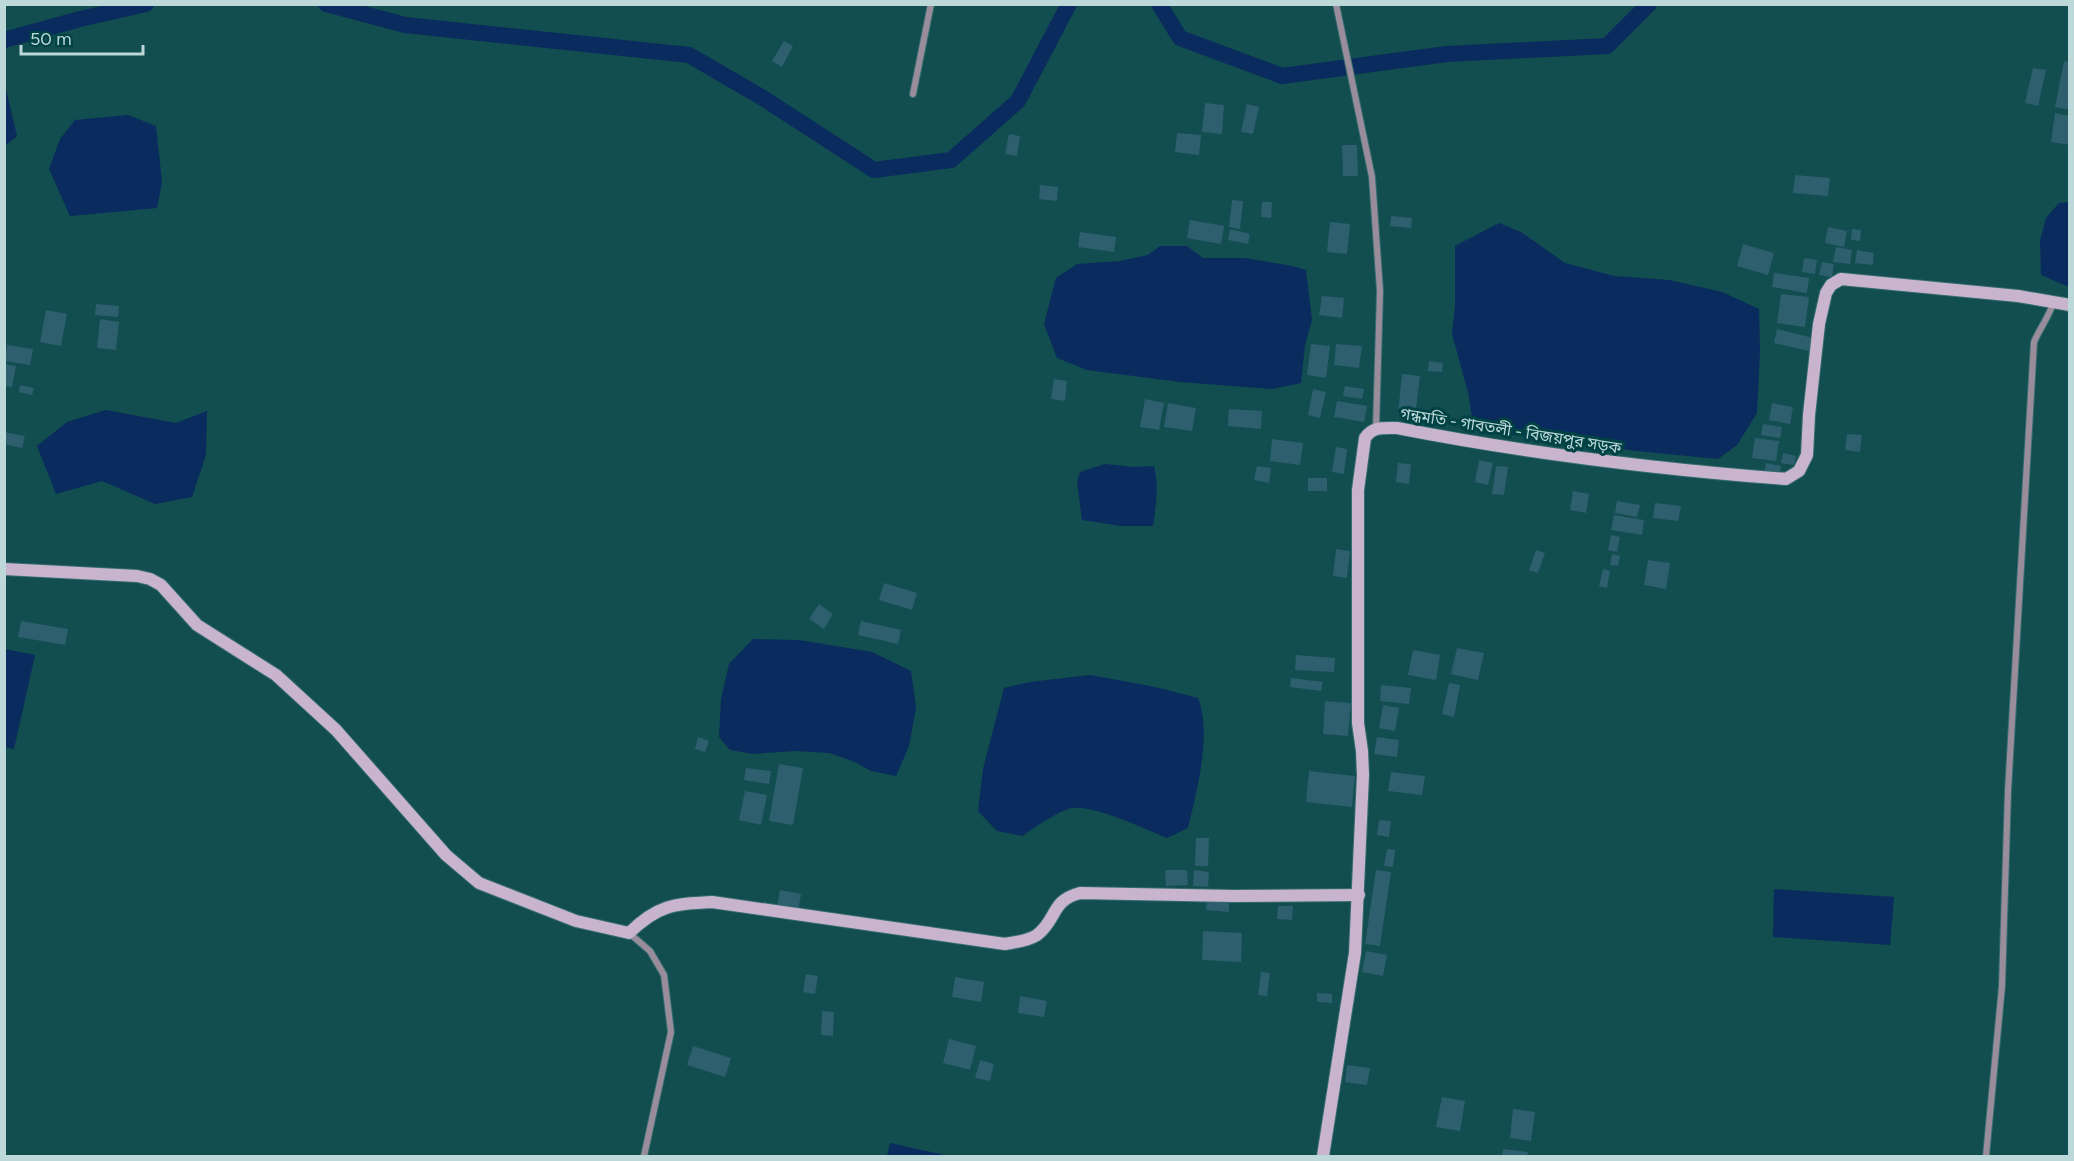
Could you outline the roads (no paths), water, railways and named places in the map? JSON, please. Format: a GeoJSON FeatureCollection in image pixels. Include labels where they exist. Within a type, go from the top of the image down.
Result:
{"type":"FeatureCollection","features":[{"type":"Feature","properties":{"kind":"main road","name":"গন্ধমতি - গাবতলী - বিজয়পুর সড়ক"},"geometry":{"type":"LineString","coordinates":[[1323,1156],[1355,953],[1359,896],[1363,775],[1358,723],[1358,490],[1365,438],[1369,432],[1376,428],[1396,428],[1636,465],[1786,479],[1799,471],[1807,455],[1819,324],[1826,293],[1841,279],[2018,296],[2070,305]]}},
{"type":"Feature","properties":{"kind":"main road"},"geometry":{"type":"LineString","coordinates":[[4,569],[137,576],[161,585],[197,625],[276,675],[336,730],[446,855],[479,883],[576,921],[629,933],[646,917],[668,906],[712,902],[1005,944],[1021,942],[1036,935],[1049,922],[1057,906],[1067,896],[1080,893],[1359,896]]}},
{"type":"Feature","properties":{"kind":"street"},"geometry":{"type":"LineString","coordinates":[[913,94],[931,4]]}},
{"type":"Feature","properties":{"kind":"street"},"geometry":{"type":"LineString","coordinates":[[1336,4],[1372,177],[1380,291],[1376,428]]}},
{"type":"Feature","properties":{"kind":"street"},"geometry":{"type":"LineString","coordinates":[[1986,1156],[2002,986],[2008,791],[2034,342],[2040,327],[2051,312],[2053,303]]}},
{"type":"Feature","properties":{"kind":"street"},"geometry":{"type":"LineString","coordinates":[[629,933],[650,951],[664,975],[671,1032],[644,1156]]}},
{"type":"Feature","properties":{"kind":"water"},"geometry":{"type":"Polygon","coordinates":[[[5,85],[17,136],[4,146],[5,85]]]}},
{"type":"Feature","properties":{"kind":"water"},"geometry":{"type":"Polygon","coordinates":[[[128,115],[156,126],[162,182],[157,208],[70,216],[49,169],[60,139],[75,120],[128,115]]]}},
{"type":"Feature","properties":{"kind":"water"},"geometry":{"type":"Polygon","coordinates":[[[2070,202],[2069,287],[2041,275],[2040,241],[2046,218],[2059,203],[2070,202]]]}},
{"type":"Feature","properties":{"kind":"water"},"geometry":{"type":"Polygon","coordinates":[[[1499,223],[1521,232],[1565,263],[1614,276],[1669,280],[1722,292],[1759,309],[1760,351],[1757,413],[1737,445],[1718,459],[1483,431],[1473,424],[1468,392],[1452,334],[1455,306],[1455,246],[1499,223]]]}},
{"type":"Feature","properties":{"kind":"water"},"geometry":{"type":"Polygon","coordinates":[[[1160,246],[1187,246],[1203,258],[1245,258],[1306,270],[1312,320],[1305,345],[1301,383],[1272,389],[1180,382],[1087,370],[1057,358],[1044,324],[1056,278],[1077,264],[1120,261],[1148,255],[1160,246]]]}},
{"type":"Feature","properties":{"kind":"water"},"geometry":{"type":"Polygon","coordinates":[[[106,410],[176,423],[207,411],[206,455],[192,497],[155,504],[102,481],[56,494],[37,446],[67,422],[106,410]]]}},
{"type":"Feature","properties":{"kind":"water"},"geometry":{"type":"Polygon","coordinates":[[[1105,464],[1134,467],[1154,466],[1157,488],[1153,526],[1121,526],[1082,520],[1077,482],[1080,472],[1105,464]]]}},
{"type":"Feature","properties":{"kind":"water"},"geometry":{"type":"Polygon","coordinates":[[[753,639],[799,640],[872,652],[911,671],[916,708],[909,746],[896,776],[871,771],[855,762],[829,753],[794,751],[753,754],[730,750],[719,737],[721,699],[729,664],[753,639]]]}},
{"type":"Feature","properties":{"kind":"water"},"geometry":{"type":"Polygon","coordinates":[[[5,649],[35,655],[14,749],[5,747],[5,649]]]}},
{"type":"Feature","properties":{"kind":"water"},"geometry":{"type":"Polygon","coordinates":[[[1090,675],[1155,687],[1198,698],[1204,728],[1202,762],[1188,828],[1167,838],[1106,814],[1072,808],[1040,824],[1023,836],[997,831],[978,811],[983,769],[1004,688],[1030,682],[1090,675]]]}},
{"type":"Feature","properties":{"kind":"water"},"geometry":{"type":"Polygon","coordinates":[[[1774,889],[1894,897],[1890,945],[1773,937],[1774,889]]]}},
{"type":"Feature","properties":{"kind":"water"},"geometry":{"type":"Polygon","coordinates":[[[890,1143],[949,1156],[887,1156],[890,1143]]]}},
{"type":"Feature","properties":{"kind":"waterway"},"geometry":{"type":"LineString","coordinates":[[4,40],[146,4]]}},
{"type":"Feature","properties":{"kind":"waterway"},"geometry":{"type":"LineString","coordinates":[[326,4],[405,25],[689,55],[763,98],[874,170],[951,160],[1018,101],[1069,4]]}},
{"type":"Feature","properties":{"kind":"waterway"},"geometry":{"type":"LineString","coordinates":[[1159,4],[1180,38],[1282,76],[1447,54],[1607,46],[1649,4]]}}]}
